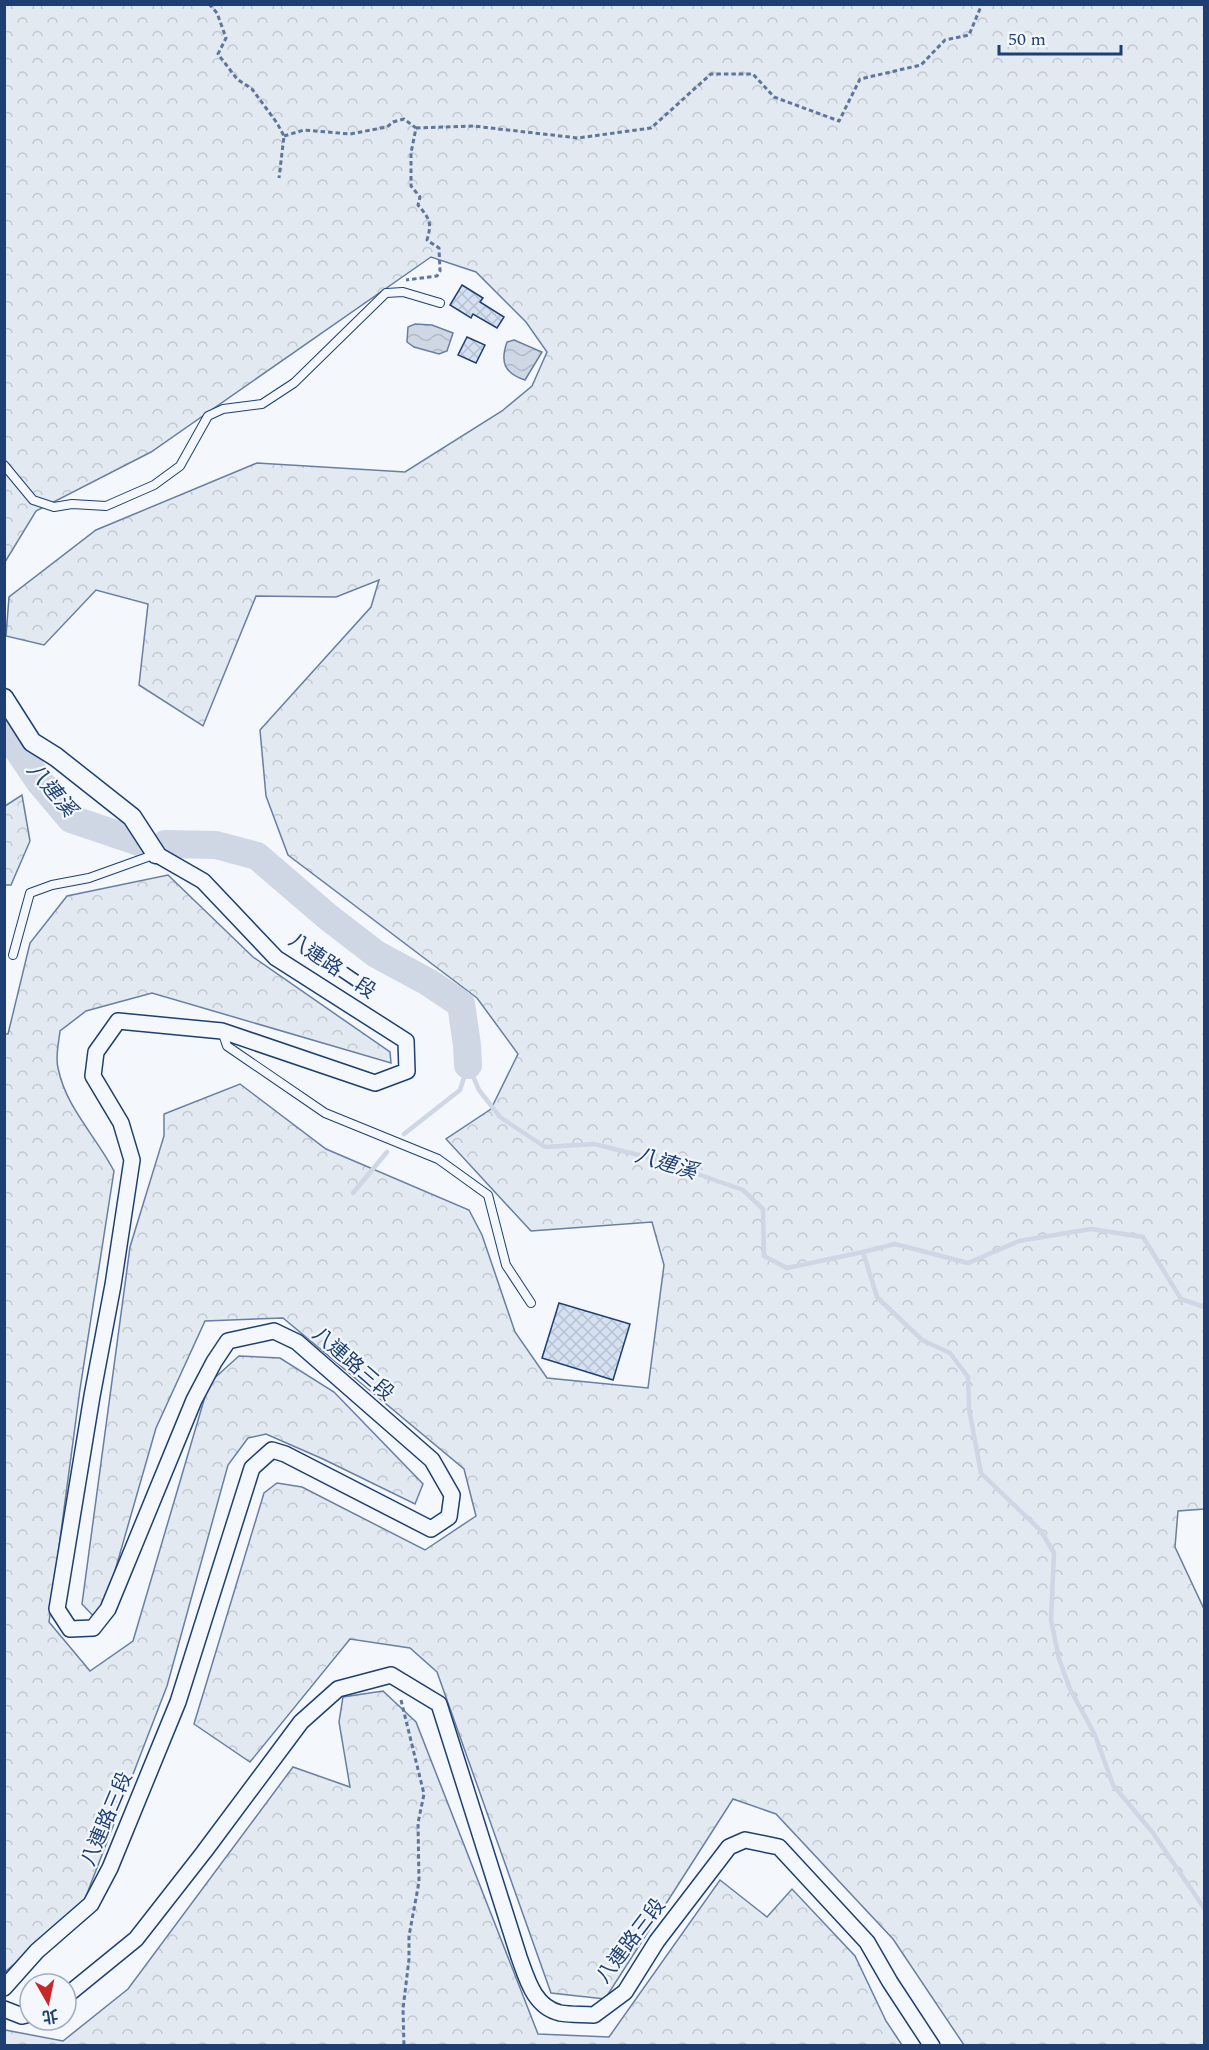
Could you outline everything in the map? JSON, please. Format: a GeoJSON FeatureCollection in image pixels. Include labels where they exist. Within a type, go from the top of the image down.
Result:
{"type":"FeatureCollection","features":[{"type":"Feature","properties":{"kind":"street","name":"八連路二段"},"geometry":{"type":"LineString","coordinates":[[4,698],[32,742],[132,818],[156,854],[203,881],[276,958],[406,1041],[406,1071],[375,1083],[222,1031],[118,1021]]}},
{"type":"Feature","properties":{"kind":"street","name":"八連路三段"},"geometry":{"type":"LineString","coordinates":[[4,1988],[37,1951],[90,1905],[110,1868],[178,1702],[252,1468],[272,1450],[285,1454],[431,1529],[449,1517],[452,1495],[432,1460],[297,1342],[274,1331],[228,1341],[194,1400],[108,1609],[93,1628],[70,1629],[57,1609],[113,1285],[132,1160],[121,1123],[93,1076],[96,1052],[118,1021]]}},
{"type":"Feature","properties":{"kind":"street"},"geometry":{"type":"LineString","coordinates":[[78,1986],[136,1939],[301,1722],[338,1689],[391,1675],[395,1678]]}},
{"type":"Feature","properties":{"kind":"street","name":"八連路三段"},"geometry":{"type":"LineString","coordinates":[[395,1678],[439,1704],[519,1957],[531,1991],[543,2004],[559,2013],[594,2015],[625,1992],[657,1941],[729,1847],[745,1840],[779,1847],[867,1942],[932,2046]]}},
{"type":"Feature","properties":{"kind":"street"},"geometry":{"type":"LineString","coordinates":[[4,2009],[18,2014]]}},
{"type":"Feature","properties":{"kind":"lane"},"geometry":{"type":"LineString","coordinates":[[4,465],[33,500],[54,507],[72,504],[106,506],[154,485],[180,466],[208,416],[223,410],[262,404],[294,383],[386,293],[403,292],[440,303]]}},
{"type":"Feature","properties":{"kind":"lane"},"geometry":{"type":"LineString","coordinates":[[14,955],[30,893],[52,885],[89,878],[156,854]]}},
{"type":"Feature","properties":{"kind":"lane"},"geometry":{"type":"LineString","coordinates":[[222,1031],[227,1046],[325,1113],[438,1159],[488,1196],[506,1265],[531,1303]]}},
{"type":"Feature","properties":{"kind":"path"},"geometry":{"type":"LineString","coordinates":[[208,4],[217,13],[226,38],[219,54],[237,79],[252,89],[266,106],[284,136],[279,178]]}},
{"type":"Feature","properties":{"kind":"path"},"geometry":{"type":"LineString","coordinates":[[284,136],[304,130],[350,134],[387,127],[393,122],[404,120],[416,128],[473,126],[578,138],[651,128],[711,74],[753,74],[774,98],[839,121],[860,79],[921,65],[945,40],[969,35],[982,4]]}},
{"type":"Feature","properties":{"kind":"path"},"geometry":{"type":"LineString","coordinates":[[386,293],[403,281],[437,276],[440,272],[439,248],[427,240],[431,226],[418,205],[420,196],[411,186],[411,153],[416,128]]}},
{"type":"Feature","properties":{"kind":"path"},"geometry":{"type":"LineString","coordinates":[[395,1678],[424,1794],[418,1823],[418,1882],[409,1936],[407,1984],[403,2009],[404,2046]]}},
{"type":"Feature","properties":{"kind":"green space"},"geometry":{"type":"Polygon","coordinates":[[[5,5],[1204,5],[1204,1509],[1178,1511],[1175,1547],[1204,1609],[1204,2045],[964,2045],[893,1939],[776,1814],[733,1799],[605,1999],[551,1993],[437,1672],[410,1648],[350,1639],[250,1762],[194,1724],[264,1493],[277,1483],[302,1487],[425,1550],[476,1516],[464,1469],[283,1318],[205,1321],[156,1428],[100,1623],[82,1604],[130,1247],[164,1136],[164,1114],[240,1084],[326,1149],[469,1210],[482,1235],[515,1332],[547,1378],[648,1388],[664,1265],[652,1222],[531,1231],[446,1139],[491,1109],[518,1054],[477,998],[288,855],[266,796],[260,730],[371,607],[379,580],[336,597],[256,596],[203,726],[139,685],[148,604],[96,590],[44,645],[6,636],[9,597],[96,530],[257,463],[405,472],[502,411],[532,386],[547,352],[526,322],[476,272],[431,257],[151,452],[36,511],[5,562],[5,5]]]}},
{"type":"Feature","properties":{"kind":"green space"},"geometry":{"type":"Polygon","coordinates":[[[22,795],[30,841],[11,885],[5,885],[5,806],[22,795]]]}},
{"type":"Feature","properties":{"kind":"green space"},"geometry":{"type":"Polygon","coordinates":[[[168,875],[253,957],[390,1052],[391,1063],[152,993],[86,1011],[60,1031],[57,1059],[62,1082],[74,1109],[114,1171],[80,1389],[49,1622],[90,1671],[133,1641],[209,1383],[239,1356],[280,1358],[334,1392],[423,1484],[415,1504],[266,1434],[248,1438],[228,1465],[167,1686],[83,1904],[5,1972],[5,1034],[8,1034],[30,943],[67,896],[168,875]]]}},
{"type":"Feature","properties":{"kind":"green space"},"geometry":{"type":"Polygon","coordinates":[[[383,1691],[416,1722],[538,2034],[609,2037],[720,1880],[767,1917],[792,1889],[855,1956],[886,2021],[902,2045],[5,2045],[5,2030],[63,2041],[74,2032],[78,2032],[78,2029],[128,1989],[293,1767],[350,1787],[339,1722],[343,1697],[383,1691]]]}},
{"type":"Feature","properties":{"kind":"water"},"geometry":{"type":"Polygon","coordinates":[[[415,324],[432,325],[453,333],[447,351],[439,354],[414,347],[407,342],[408,327],[415,324]]]}},
{"type":"Feature","properties":{"kind":"water"},"geometry":{"type":"Polygon","coordinates":[[[514,340],[542,352],[525,380],[512,374],[504,361],[507,342],[514,340]]]}},
{"type":"Feature","properties":{"kind":"building"},"geometry":{"type":"Polygon","coordinates":[[[462,285],[483,298],[480,302],[504,317],[497,328],[473,314],[471,318],[450,305],[462,285]]]}},
{"type":"Feature","properties":{"kind":"building"},"geometry":{"type":"Polygon","coordinates":[[[467,337],[485,345],[476,363],[458,355],[467,337]]]}},
{"type":"Feature","properties":{"kind":"building"},"geometry":{"type":"Polygon","coordinates":[[[559,1303],[630,1324],[613,1380],[542,1358],[559,1303]]]}},
{"type":"Feature","properties":{"kind":"waterway","name":"八連溪"},"geometry":{"type":"LineString","coordinates":[[4,729],[39,781],[71,819],[145,844]]}},
{"type":"Feature","properties":{"kind":"waterway","name":"八連溪"},"geometry":{"type":"LineString","coordinates":[[165,844],[216,845],[257,856],[328,917],[376,954],[428,982],[461,1004],[468,1065]]}},
{"type":"Feature","properties":{"kind":"waterway","name":"八連溪"},"geometry":{"type":"LineString","coordinates":[[468,1065],[479,1090],[500,1117],[545,1147],[594,1144],[655,1159],[743,1190],[763,1209],[764,1256],[787,1268],[895,1244],[968,1263],[1019,1241],[1091,1229],[1143,1237],[1181,1299],[1204,1307]]}},
{"type":"Feature","properties":{"kind":"waterway"},"geometry":{"type":"LineString","coordinates":[[404,1134],[460,1090],[468,1065]]}},
{"type":"Feature","properties":{"kind":"waterway"},"geometry":{"type":"LineString","coordinates":[[353,1193],[387,1152]]}},
{"type":"Feature","properties":{"kind":"waterway"},"geometry":{"type":"LineString","coordinates":[[863,1252],[877,1297],[922,1340],[950,1353],[968,1377],[969,1409],[981,1473],[1041,1531],[1054,1553],[1051,1620],[1059,1659],[1070,1689],[1095,1735],[1113,1785],[1153,1833],[1204,1908]]}}]}
